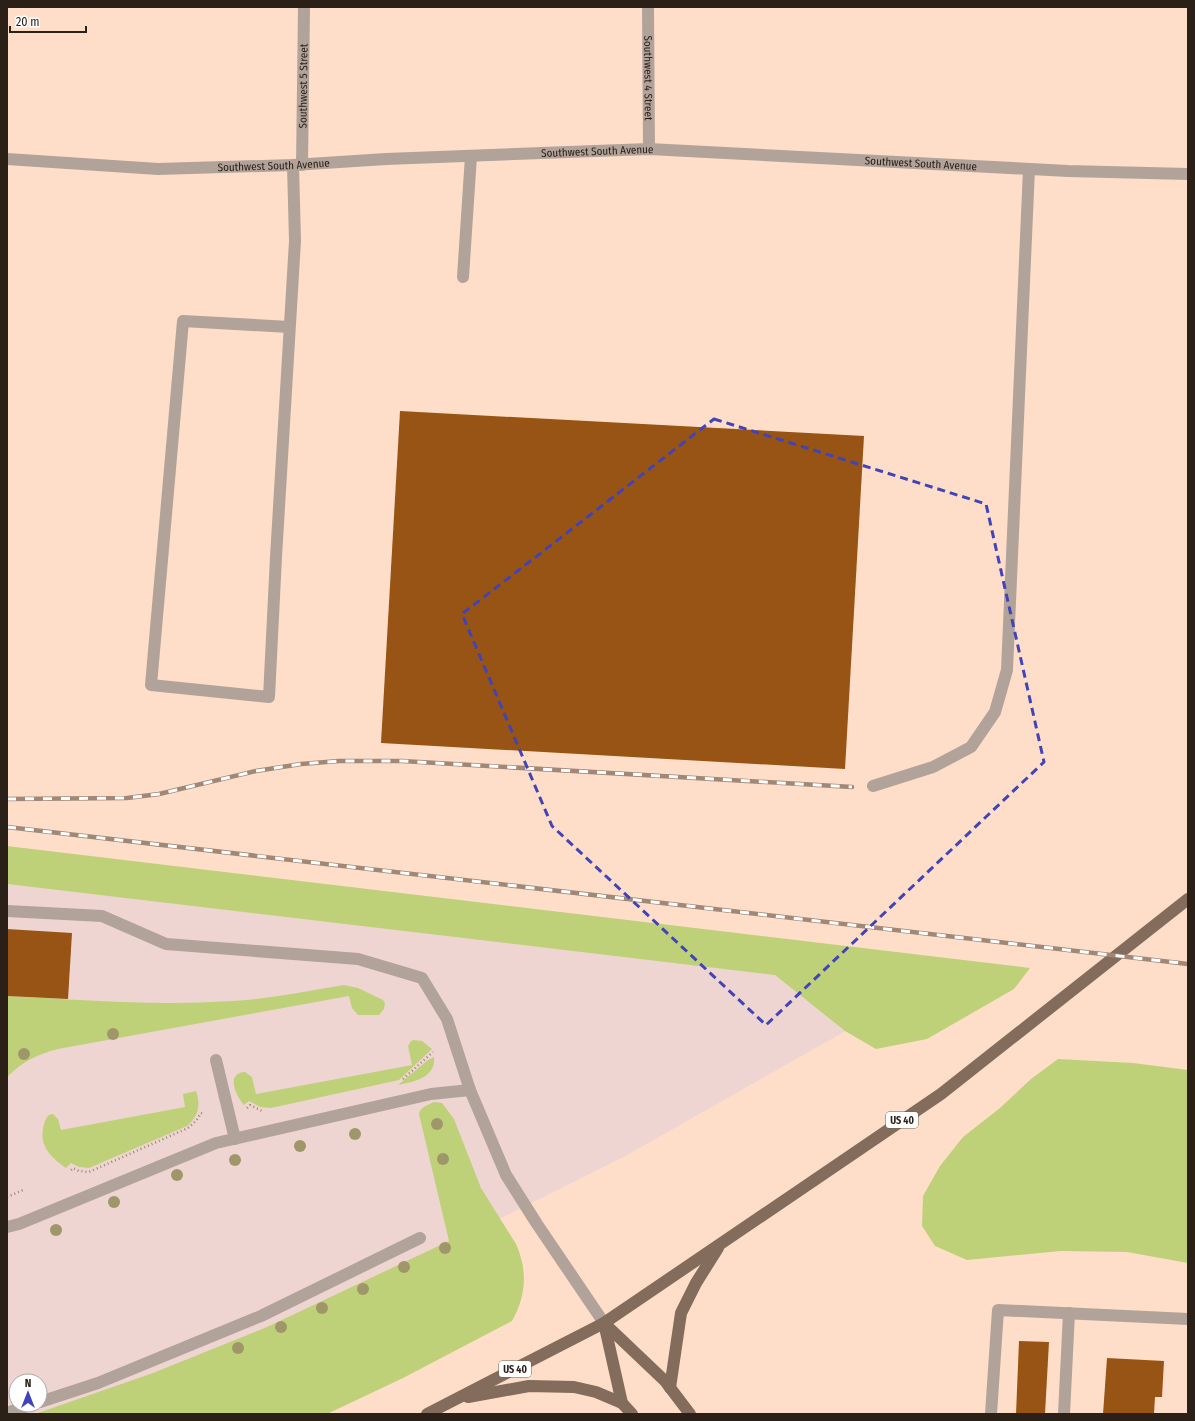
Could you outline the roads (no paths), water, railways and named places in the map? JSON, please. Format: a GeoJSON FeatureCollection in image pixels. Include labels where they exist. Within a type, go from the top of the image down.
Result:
{"type":"FeatureCollection","features":[{"type":"Feature","properties":{"kind":"main road","name":"US 40"},"geometry":{"type":"LineString","coordinates":[[427,1414],[604,1323],[721,1244],[941,1094],[1188,899]]}},
{"type":"Feature","properties":{"kind":"main road"},"geometry":{"type":"LineString","coordinates":[[670,1388],[681,1313],[696,1283],[721,1244]]}},
{"type":"Feature","properties":{"kind":"main road"},"geometry":{"type":"LineString","coordinates":[[604,1323],[665,1381],[690,1414]]}},
{"type":"Feature","properties":{"kind":"main road"},"geometry":{"type":"LineString","coordinates":[[604,1323],[622,1403]]}},
{"type":"Feature","properties":{"kind":"main road"},"geometry":{"type":"LineString","coordinates":[[454,1400],[529,1386],[574,1387],[596,1392],[622,1403],[632,1414]]}},
{"type":"Feature","properties":{"kind":"street","name":"Southwest 5 Street"},"geometry":{"type":"LineString","coordinates":[[289,327],[183,321],[151,685],[269,697],[295,241],[304,7]]}},
{"type":"Feature","properties":{"kind":"street","name":"Southwest 4 Street"},"geometry":{"type":"LineString","coordinates":[[648,7],[649,149]]}},
{"type":"Feature","properties":{"kind":"street","name":"Southwest South Avenue"},"geometry":{"type":"LineString","coordinates":[[7,159],[158,169],[298,165],[386,159],[649,149],[1029,169],[1188,174]]}},
{"type":"Feature","properties":{"kind":"street"},"geometry":{"type":"LineString","coordinates":[[463,277],[471,156]]}},
{"type":"Feature","properties":{"kind":"street"},"geometry":{"type":"LineString","coordinates":[[873,786],[933,767],[971,747],[995,712],[1007,670],[1029,169]]}},
{"type":"Feature","properties":{"kind":"street"},"geometry":{"type":"LineString","coordinates":[[7,911],[102,916],[166,944],[358,959],[422,978],[447,1019],[470,1090],[506,1175],[537,1224],[604,1323]]}},
{"type":"Feature","properties":{"kind":"street"},"geometry":{"type":"LineString","coordinates":[[216,1060],[235,1139]]}},
{"type":"Feature","properties":{"kind":"street"},"geometry":{"type":"LineString","coordinates":[[7,1228],[216,1143],[431,1094],[470,1090]]}},
{"type":"Feature","properties":{"kind":"street"},"geometry":{"type":"LineString","coordinates":[[48,1399],[98,1383],[262,1316],[420,1238]]}},
{"type":"Feature","properties":{"kind":"street"},"geometry":{"type":"LineString","coordinates":[[991,1414],[998,1310],[1188,1319]]}},
{"type":"Feature","properties":{"kind":"street"},"geometry":{"type":"LineString","coordinates":[[1064,1414],[1069,1313]]}},
{"type":"Feature","properties":{"kind":"railway"},"geometry":{"type":"LineString","coordinates":[[7,799],[127,798],[159,794],[256,771],[301,764],[339,761],[402,761],[852,787]]}},
{"type":"Feature","properties":{"kind":"railway"},"geometry":{"type":"LineString","coordinates":[[7,827],[1188,964]]}}]}
